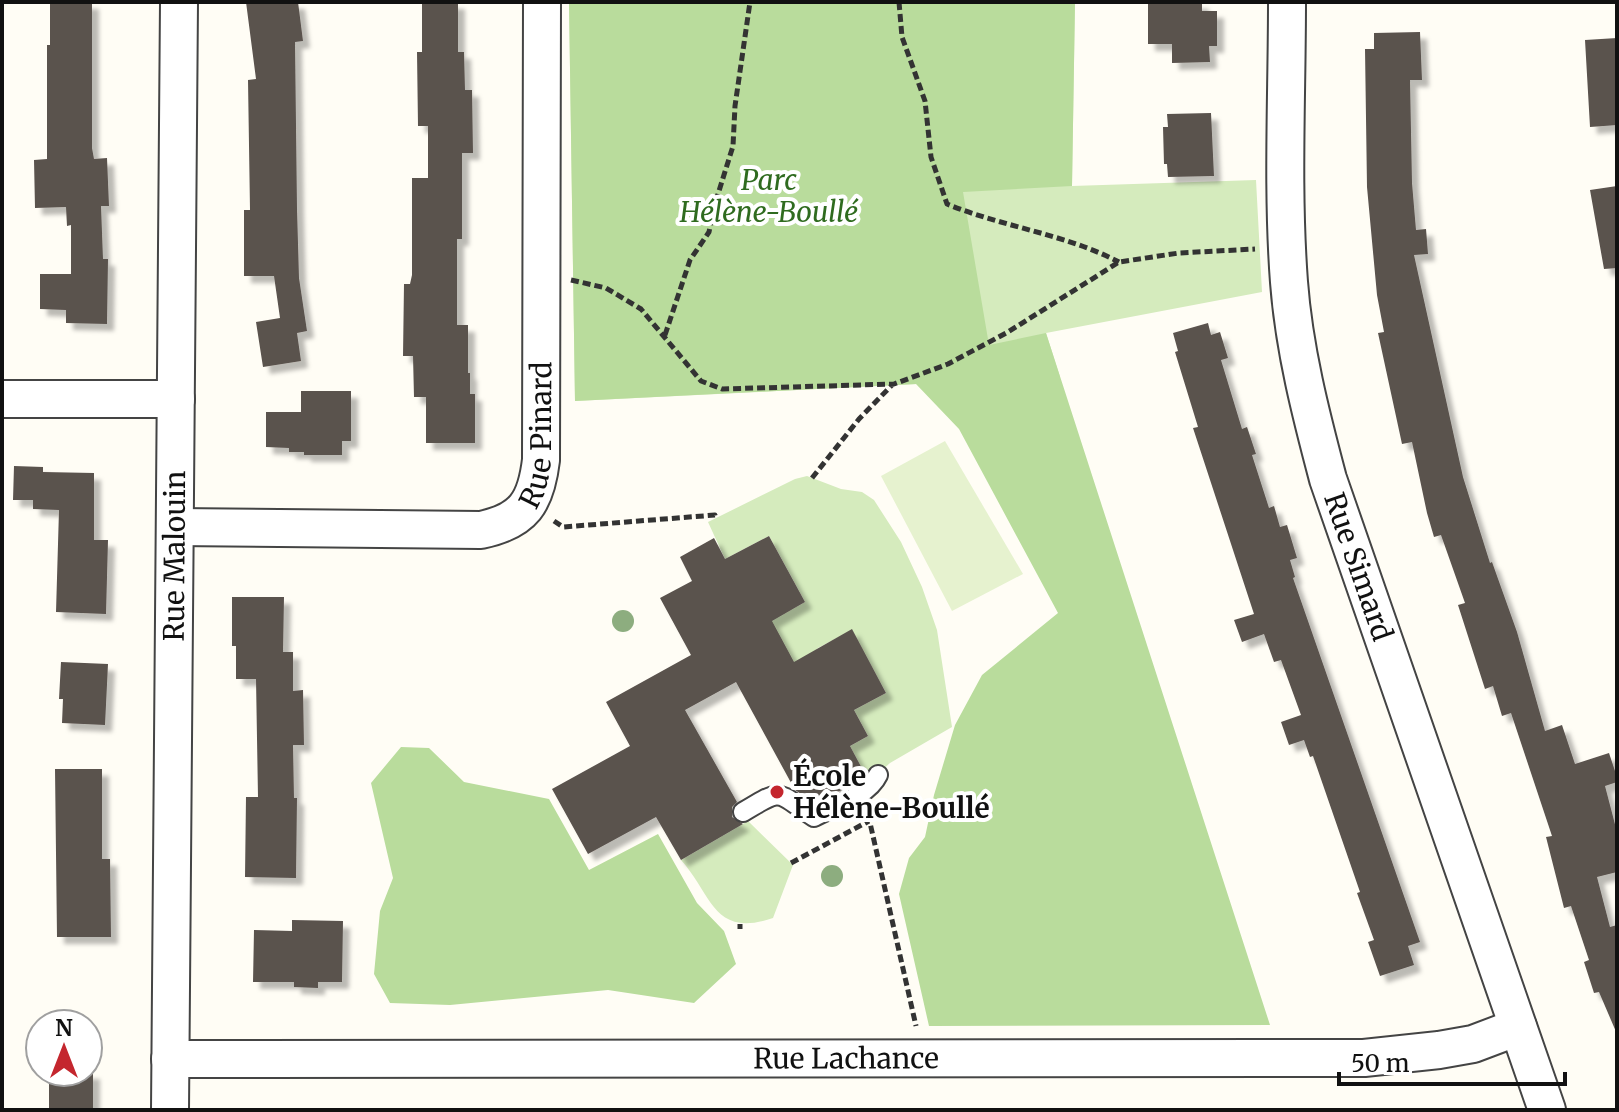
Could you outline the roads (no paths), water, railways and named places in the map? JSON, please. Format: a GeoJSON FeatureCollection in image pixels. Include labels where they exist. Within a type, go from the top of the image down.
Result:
{"type":"FeatureCollection","features":[{"type":"Feature","properties":{"kind":"street","name":"Rue Malouin"},"geometry":{"type":"LineString","coordinates":[[170,1110],[179,2]]}},
{"type":"Feature","properties":{"kind":"street","name":"Rue Pinard"},"geometry":{"type":"LineString","coordinates":[[175,527],[481,530],[502,526],[521,514],[530,503],[541,460],[542,2]]}},
{"type":"Feature","properties":{"kind":"street","name":"Rue Simard"},"geometry":{"type":"LineString","coordinates":[[1287,2],[1288,249],[1295,333],[1328,479],[1547,1110]]}},
{"type":"Feature","properties":{"kind":"street"},"geometry":{"type":"LineString","coordinates":[[2,399],[176,399]]}},
{"type":"Feature","properties":{"kind":"street","name":"Rue Lachance"},"geometry":{"type":"LineString","coordinates":[[170,1059],[1364,1058],[1462,1046],[1518,1027]]}},
{"type":"Feature","properties":{"kind":"lane"},"geometry":{"type":"LineString","coordinates":[[743,812],[771,795],[780,794],[814,817],[863,792],[878,775]]}},
{"type":"Feature","properties":{"kind":"place","name":"École Hélène-Boullé"},"geometry":{"type":"Point","coordinates":[777,792]}},
{"type":"Feature","properties":{"kind":"park label","name":"Parc Hélène-Boullé"},"geometry":{"type":"Point","coordinates":[769,196]}}]}
